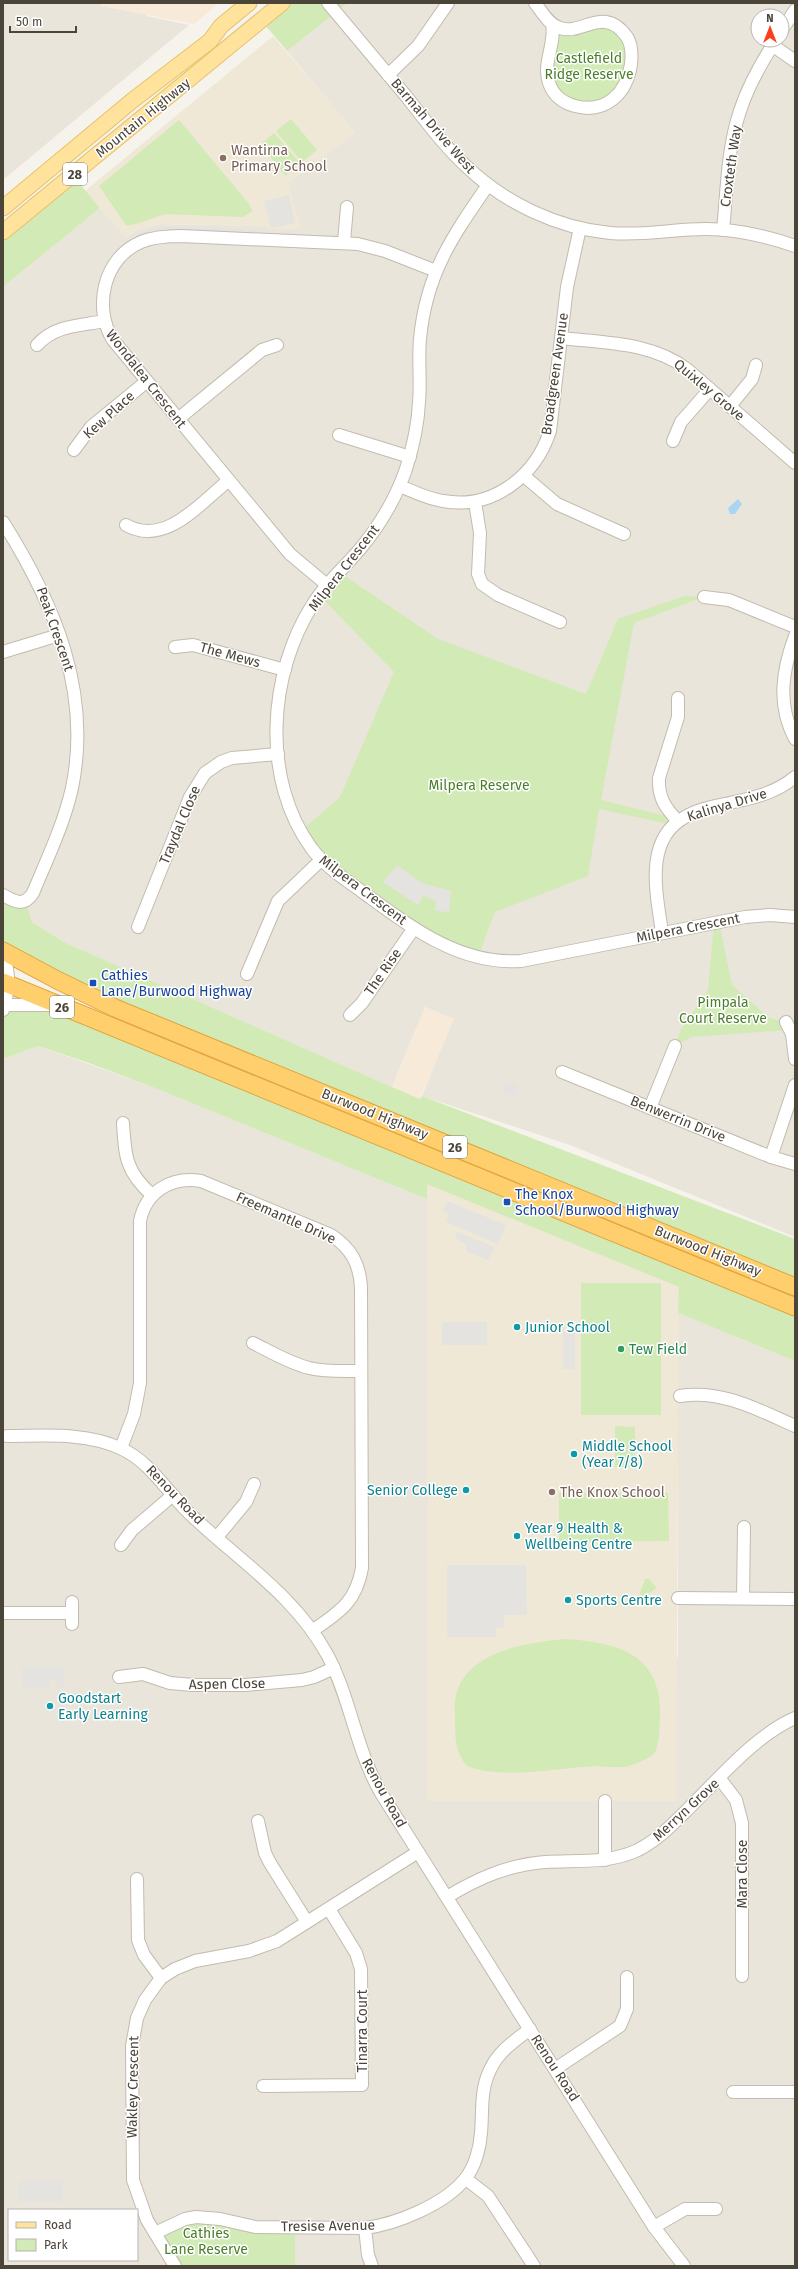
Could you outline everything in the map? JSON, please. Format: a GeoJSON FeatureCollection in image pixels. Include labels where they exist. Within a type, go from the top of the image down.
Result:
{"type":"FeatureCollection","features":[{"type":"Feature","properties":{"kind":"highway","name":"Burwood Highway"},"geometry":{"type":"LineString","coordinates":[[4,954],[115,1008],[795,1287]]}},
{"type":"Feature","properties":{"kind":"highway","name":"Burwood Highway"},"geometry":{"type":"LineString","coordinates":[[6,984],[795,1307]]}},
{"type":"Feature","properties":{"kind":"highway"},"geometry":{"type":"LineString","coordinates":[[110,1027],[115,1008]]}},
{"type":"Feature","properties":{"kind":"main road","name":"Mountain Highway"},"geometry":{"type":"LineString","coordinates":[[3,208],[134,100],[210,41],[221,26],[249,3]]}},
{"type":"Feature","properties":{"kind":"main road","name":"Mountain Highway"},"geometry":{"type":"LineString","coordinates":[[3,232],[282,3]]}},
{"type":"Feature","properties":{"kind":"main road"},"geometry":{"type":"LineString","coordinates":[[51,168],[64,182]]}},
{"type":"Feature","properties":{"kind":"street","name":"Barmah Drive West"},"geometry":{"type":"LineString","coordinates":[[328,3],[452,152],[488,185],[536,213],[580,228],[627,234],[692,230],[723,230],[769,238],[795,246]]}},
{"type":"Feature","properties":{"kind":"street"},"geometry":{"type":"LineString","coordinates":[[388,75],[418,46],[448,3]]}},
{"type":"Feature","properties":{"kind":"street"},"geometry":{"type":"LineString","coordinates":[[535,3],[552,24],[554,35],[547,71],[549,85],[554,93],[565,103],[586,108],[600,107],[612,101],[622,89],[630,70],[632,50],[627,37],[619,29],[607,23],[594,22],[565,29],[552,24]]}},
{"type":"Feature","properties":{"kind":"street","name":"Croxteth Way"},"geometry":{"type":"LineString","coordinates":[[723,230],[730,155],[738,117],[752,82],[771,48]]}},
{"type":"Feature","properties":{"kind":"street"},"geometry":{"type":"LineString","coordinates":[[780,48],[795,61]]}},
{"type":"Feature","properties":{"kind":"street","name":"Milpera Crescent"},"geometry":{"type":"LineString","coordinates":[[488,185],[450,240],[436,271],[422,321],[419,349],[418,414],[410,457],[400,486],[374,531],[327,585],[312,605],[302,624],[285,670],[278,708],[278,754],[284,786],[294,816],[305,838],[321,860],[429,938],[457,951],[483,958],[507,962],[521,961],[758,915],[795,917]]}},
{"type":"Feature","properties":{"kind":"street"},"geometry":{"type":"LineString","coordinates":[[344,242],[347,207]]}},
{"type":"Feature","properties":{"kind":"street","name":"Broadgreen Avenue"},"geometry":{"type":"LineString","coordinates":[[400,486],[434,500],[454,503],[475,502],[504,491],[524,476],[539,456],[550,431],[568,278],[580,228]]}},
{"type":"Feature","properties":{"kind":"street","name":"Wondalea Crescent"},"geometry":{"type":"LineString","coordinates":[[327,585],[290,554],[146,382],[113,340],[104,321],[102,297],[111,271],[130,248],[146,240],[181,236],[344,242],[385,251],[436,271]]}},
{"type":"Feature","properties":{"kind":"street"},"geometry":{"type":"LineString","coordinates":[[37,345],[45,336],[59,329],[104,321]]}},
{"type":"Feature","properties":{"kind":"street","name":"Quixley Grove"},"geometry":{"type":"LineString","coordinates":[[561,338],[633,346],[659,353],[682,365],[795,464]]}},
{"type":"Feature","properties":{"kind":"street"},"geometry":{"type":"LineString","coordinates":[[178,419],[262,350],[277,345]]}},
{"type":"Feature","properties":{"kind":"street"},"geometry":{"type":"LineString","coordinates":[[730,406],[752,379],[756,365]]}},
{"type":"Feature","properties":{"kind":"street","name":"Kew Place"},"geometry":{"type":"LineString","coordinates":[[74,450],[91,427],[146,382]]}},
{"type":"Feature","properties":{"kind":"street"},"geometry":{"type":"LineString","coordinates":[[673,441],[682,422],[710,389]]}},
{"type":"Feature","properties":{"kind":"street"},"geometry":{"type":"LineString","coordinates":[[338,435],[410,457]]}},
{"type":"Feature","properties":{"kind":"street"},"geometry":{"type":"LineString","coordinates":[[524,476],[557,504],[624,534]]}},
{"type":"Feature","properties":{"kind":"street"},"geometry":{"type":"LineString","coordinates":[[126,525],[140,532],[164,530],[179,522],[228,481]]}},
{"type":"Feature","properties":{"kind":"street"},"geometry":{"type":"LineString","coordinates":[[475,502],[480,533],[478,574],[482,584],[498,595],[560,622]]}},
{"type":"Feature","properties":{"kind":"street","name":"Peak Crescent"},"geometry":{"type":"LineString","coordinates":[[3,522],[38,582],[69,665],[76,707],[77,753],[72,788],[61,821],[30,898],[19,903],[3,895]]}},
{"type":"Feature","properties":{"kind":"street"},"geometry":{"type":"LineString","coordinates":[[704,597],[729,600],[795,627]]}},
{"type":"Feature","properties":{"kind":"street"},"geometry":{"type":"LineString","coordinates":[[3,652],[59,635]]}},
{"type":"Feature","properties":{"kind":"street"},"geometry":{"type":"LineString","coordinates":[[795,636],[786,663],[783,692],[787,722],[795,739]]}},
{"type":"Feature","properties":{"kind":"street","name":"The Mews"},"geometry":{"type":"LineString","coordinates":[[175,647],[192,645],[285,670]]}},
{"type":"Feature","properties":{"kind":"street"},"geometry":{"type":"LineString","coordinates":[[678,698],[678,717],[658,785],[662,800],[678,821]]}},
{"type":"Feature","properties":{"kind":"street","name":"Traydal Close"},"geometry":{"type":"LineString","coordinates":[[138,928],[190,797],[205,773],[221,762],[232,758],[278,754]]}},
{"type":"Feature","properties":{"kind":"street","name":"Kalinya Drive"},"geometry":{"type":"LineString","coordinates":[[662,933],[656,880],[656,863],[663,840],[678,821],[701,810],[769,793],[795,777]]}},
{"type":"Feature","properties":{"kind":"street"},"geometry":{"type":"LineString","coordinates":[[247,974],[278,901],[321,860]]}},
{"type":"Feature","properties":{"kind":"street","name":"The Rise"},"geometry":{"type":"LineString","coordinates":[[350,1015],[358,1008],[414,928]]}},
{"type":"Feature","properties":{"kind":"street"},"geometry":{"type":"LineString","coordinates":[[4,954],[6,984],[4,1007],[57,1004]]}},
{"type":"Feature","properties":{"kind":"street"},"geometry":{"type":"LineString","coordinates":[[786,1022],[792,1034],[795,1059]]}},
{"type":"Feature","properties":{"kind":"street"},"geometry":{"type":"LineString","coordinates":[[650,1108],[675,1046]]}},
{"type":"Feature","properties":{"kind":"street","name":"Benwerrin Drive"},"geometry":{"type":"LineString","coordinates":[[562,1072],[771,1157],[795,1164]]}},
{"type":"Feature","properties":{"kind":"street"},"geometry":{"type":"LineString","coordinates":[[771,1157],[795,1085]]}},
{"type":"Feature","properties":{"kind":"street"},"geometry":{"type":"LineString","coordinates":[[123,1123],[128,1167],[135,1179],[152,1196]]}},
{"type":"Feature","properties":{"kind":"street","name":"Freemantle Drive"},"geometry":{"type":"LineString","coordinates":[[121,1448],[134,1414],[139,1392],[140,1228],[141,1214],[152,1196],[172,1182],[186,1180],[200,1181],[331,1235],[339,1240],[355,1259],[361,1277],[360,1575],[354,1594],[343,1608],[312,1631]]}},
{"type":"Feature","properties":{"kind":"street"},"geometry":{"type":"LineString","coordinates":[[253,1343],[288,1360],[310,1368],[333,1371],[361,1371]]}},
{"type":"Feature","properties":{"kind":"street"},"geometry":{"type":"LineString","coordinates":[[680,1396],[705,1394],[722,1397],[795,1426]]}},
{"type":"Feature","properties":{"kind":"street","name":"Renou Road"},"geometry":{"type":"LineString","coordinates":[[4,1437],[86,1438],[121,1448],[151,1469],[190,1514],[280,1591],[312,1631],[334,1668],[349,1704],[367,1765],[418,1852],[654,2227],[684,2266]]}},
{"type":"Feature","properties":{"kind":"street"},"geometry":{"type":"LineString","coordinates":[[217,1537],[246,1502],[254,1484]]}},
{"type":"Feature","properties":{"kind":"street"},"geometry":{"type":"LineString","coordinates":[[121,1545],[132,1530],[173,1495]]}},
{"type":"Feature","properties":{"kind":"street"},"geometry":{"type":"LineString","coordinates":[[743,1598],[744,1528]]}},
{"type":"Feature","properties":{"kind":"street"},"geometry":{"type":"LineString","coordinates":[[678,1598],[795,1599]]}},
{"type":"Feature","properties":{"kind":"street"},"geometry":{"type":"LineString","coordinates":[[3,1613],[72,1613]]}},
{"type":"Feature","properties":{"kind":"street","name":"Aspen Close"},"geometry":{"type":"LineString","coordinates":[[119,1677],[143,1674],[170,1683],[193,1685],[245,1685],[302,1680],[334,1668]]}},
{"type":"Feature","properties":{"kind":"street","name":"Merryn Grove"},"geometry":{"type":"LineString","coordinates":[[447,1897],[483,1876],[519,1866],[545,1862],[605,1860],[637,1850],[662,1835],[765,1736],[795,1718]]}},
{"type":"Feature","properties":{"kind":"street","name":"Mara Close"},"geometry":{"type":"LineString","coordinates":[[720,1779],[736,1800],[742,1823],[742,1976]]}},
{"type":"Feature","properties":{"kind":"street"},"geometry":{"type":"LineString","coordinates":[[605,1801],[605,1860]]}},
{"type":"Feature","properties":{"kind":"street"},"geometry":{"type":"LineString","coordinates":[[258,1821],[265,1853],[307,1922]]}},
{"type":"Feature","properties":{"kind":"street","name":"Wakley Crescent"},"geometry":{"type":"LineString","coordinates":[[176,2266],[143,2211],[133,2180],[132,2046],[134,2027],[140,2009],[161,1978],[175,1969],[195,1961],[249,1951],[268,1945],[330,1908],[418,1852]]}},
{"type":"Feature","properties":{"kind":"street"},"geometry":{"type":"LineString","coordinates":[[137,1879],[138,1940],[144,1955],[161,1978]]}},
{"type":"Feature","properties":{"kind":"street","name":"Tinarra Court"},"geometry":{"type":"LineString","coordinates":[[263,2086],[362,2086],[361,1969],[356,1953],[330,1908]]}},
{"type":"Feature","properties":{"kind":"street"},"geometry":{"type":"LineString","coordinates":[[555,2069],[620,2026],[627,2009],[627,1977]]}},
{"type":"Feature","properties":{"kind":"street","name":"Tresise Avenue"},"geometry":{"type":"LineString","coordinates":[[155,2233],[185,2219],[196,2217],[220,2219],[255,2227],[365,2228],[385,2224],[417,2212],[446,2196],[466,2179],[480,2144],[482,2096],[490,2069],[501,2053],[530,2029]]}},
{"type":"Feature","properties":{"kind":"street"},"geometry":{"type":"LineString","coordinates":[[733,2092],[795,2092]]}},
{"type":"Feature","properties":{"kind":"street"},"geometry":{"type":"LineString","coordinates":[[466,2179],[490,2200],[534,2266]]}},
{"type":"Feature","properties":{"kind":"street"},"geometry":{"type":"LineString","coordinates":[[654,2227],[685,2209],[716,2209]]}},
{"type":"Feature","properties":{"kind":"street"},"geometry":{"type":"LineString","coordinates":[[365,2228],[368,2255],[372,2266]]}},
{"type":"Feature","properties":{"kind":"shaded area"},"geometry":{"type":"Polygon","coordinates":[[[3,3],[101,3],[101,6],[144,14],[147,16],[189,25],[3,180],[3,3]]]}},
{"type":"Feature","properties":{"kind":"shaded area"},"geometry":{"type":"Polygon","coordinates":[[[101,3],[219,3],[194,24],[101,6],[101,3]]]}},
{"type":"Feature","properties":{"kind":"shaded area"},"geometry":{"type":"Polygon","coordinates":[[[348,3],[795,3],[795,1237],[570,1145],[422,1096],[453,1019],[425,1007],[392,1087],[66,943],[32,922],[26,901],[3,895],[3,287],[100,208],[126,237],[140,229],[160,224],[266,226],[269,229],[288,183],[355,133],[287,51],[348,3]]]}},
{"type":"Feature","properties":{"kind":"shaded area","name":"Wantirna Primary School"},"geometry":{"type":"Polygon","coordinates":[[[273,36],[356,133],[288,183],[301,229],[269,229],[266,226],[160,224],[140,229],[126,237],[85,191],[273,36]]]}},
{"type":"Feature","properties":{"kind":"shaded area"},"geometry":{"type":"Polygon","coordinates":[[[289,195],[295,223],[271,228],[264,201],[289,195]]]}},
{"type":"Feature","properties":{"kind":"shaded area"},"geometry":{"type":"Polygon","coordinates":[[[165,226],[257,230],[257,240],[181,236],[134,246],[131,239],[138,234],[165,226]]]}},
{"type":"Feature","properties":{"kind":"shaded area"},"geometry":{"type":"Polygon","coordinates":[[[397,865],[422,883],[451,891],[449,912],[435,911],[436,901],[423,896],[418,905],[383,882],[397,865]]]}},
{"type":"Feature","properties":{"kind":"shaded area"},"geometry":{"type":"Polygon","coordinates":[[[425,1007],[454,1019],[420,1099],[392,1087],[425,1007]]]}},
{"type":"Feature","properties":{"kind":"shaded area"},"geometry":{"type":"Polygon","coordinates":[[[38,1046],[145,1084],[427,1199],[428,1801],[618,1801],[678,1656],[678,1313],[795,1361],[795,2266],[3,2266],[3,1059],[38,1046]]]}},
{"type":"Feature","properties":{"kind":"shaded area"},"geometry":{"type":"Polygon","coordinates":[[[506,1082],[519,1086],[515,1097],[502,1093],[506,1082]]]}},
{"type":"Feature","properties":{"kind":"shaded area","name":"The Knox School"},"geometry":{"type":"Polygon","coordinates":[[[427,1183],[679,1287],[676,1801],[427,1801],[427,1183]]]}},
{"type":"Feature","properties":{"kind":"shaded area"},"geometry":{"type":"Polygon","coordinates":[[[447,1201],[506,1225],[498,1244],[446,1222],[449,1214],[443,1211],[447,1201]]]}},
{"type":"Feature","properties":{"kind":"shaded area"},"geometry":{"type":"Polygon","coordinates":[[[457,1232],[495,1247],[488,1260],[465,1251],[467,1245],[455,1238],[457,1232]]]}},
{"type":"Feature","properties":{"kind":"shaded area"},"geometry":{"type":"Polygon","coordinates":[[[442,1322],[487,1322],[487,1345],[442,1345],[442,1322]]]}},
{"type":"Feature","properties":{"kind":"shaded area"},"geometry":{"type":"Polygon","coordinates":[[[563,1332],[575,1332],[575,1369],[563,1369],[563,1332]]]}},
{"type":"Feature","properties":{"kind":"shaded area"},"geometry":{"type":"Polygon","coordinates":[[[447,1565],[526,1565],[527,1615],[504,1615],[504,1628],[496,1628],[496,1637],[447,1637],[447,1565]]]}},
{"type":"Feature","properties":{"kind":"shaded area"},"geometry":{"type":"Polygon","coordinates":[[[22,1667],[64,1667],[65,1687],[57,1687],[57,1680],[49,1680],[49,1689],[22,1689],[22,1667]]]}},
{"type":"Feature","properties":{"kind":"shaded area"},"geometry":{"type":"Polygon","coordinates":[[[19,2181],[63,2181],[63,2202],[19,2202],[19,2181]]]}},
{"type":"Feature","properties":{"kind":"green space"},"geometry":{"type":"Polygon","coordinates":[[[282,3],[348,3],[287,51],[261,20],[282,3]]]}},
{"type":"Feature","properties":{"kind":"green space","name":"Castlefield Ridge Reserve"},"geometry":{"type":"Polygon","coordinates":[[[615,26],[632,57],[612,101],[572,106],[548,78],[553,30],[615,26]]]}},
{"type":"Feature","properties":{"kind":"green space"},"geometry":{"type":"Polygon","coordinates":[[[291,119],[317,150],[302,162],[276,131],[291,119]]]}},
{"type":"Feature","properties":{"kind":"green space"},"geometry":{"type":"Polygon","coordinates":[[[179,120],[249,204],[252,211],[243,217],[166,214],[126,225],[99,186],[179,120]]]}},
{"type":"Feature","properties":{"kind":"green space"},"geometry":{"type":"Polygon","coordinates":[[[274,133],[300,163],[286,176],[260,145],[274,133]]]}},
{"type":"Feature","properties":{"kind":"green space"},"geometry":{"type":"Polygon","coordinates":[[[73,176],[100,208],[3,287],[3,232],[73,176]]]}},
{"type":"Feature","properties":{"kind":"green space","name":"Milpera Reserve"},"geometry":{"type":"Polygon","coordinates":[[[339,572],[438,639],[586,694],[618,619],[684,596],[704,597],[634,623],[601,800],[674,818],[673,825],[599,809],[588,876],[495,912],[478,957],[457,951],[343,878],[302,830],[340,797],[394,672],[319,595],[339,572]]]}},
{"type":"Feature","properties":{"kind":"green space"},"geometry":{"type":"Polygon","coordinates":[[[3,895],[26,901],[32,922],[66,943],[392,1087],[420,1099],[422,1096],[795,1239],[795,1287],[572,1195],[3,951],[3,895]]]}},
{"type":"Feature","properties":{"kind":"green space","name":"Pimpala Court Reserve"},"geometry":{"type":"Polygon","coordinates":[[[719,922],[732,985],[769,1018],[786,1022],[790,1030],[691,1037],[675,1046],[681,1029],[708,990],[714,923],[719,922]]]}},
{"type":"Feature","properties":{"kind":"green space"},"geometry":{"type":"Polygon","coordinates":[[[56,1004],[795,1307],[795,1361],[678,1313],[679,1287],[427,1184],[427,1199],[145,1084],[38,1046],[3,1059],[3,1010],[56,1004]]]}},
{"type":"Feature","properties":{"kind":"green space","name":"Tew Field"},"geometry":{"type":"Polygon","coordinates":[[[581,1283],[661,1283],[661,1415],[581,1415],[581,1283]]]}},
{"type":"Feature","properties":{"kind":"green space"},"geometry":{"type":"Polygon","coordinates":[[[615,1426],[635,1427],[635,1467],[615,1467],[615,1426]]]}},
{"type":"Feature","properties":{"kind":"green space"},"geometry":{"type":"Polygon","coordinates":[[[559,1493],[668,1493],[669,1541],[559,1542],[559,1493]]]}},
{"type":"Feature","properties":{"kind":"green space"},"geometry":{"type":"Polygon","coordinates":[[[645,1579],[649,1579],[657,1588],[637,1601],[645,1579]]]}},
{"type":"Feature","properties":{"kind":"green space"},"geometry":{"type":"Polygon","coordinates":[[[567,1639],[604,1644],[621,1649],[634,1656],[646,1666],[654,1680],[659,1697],[659,1737],[654,1754],[635,1764],[621,1767],[595,1766],[513,1773],[481,1770],[467,1766],[458,1750],[455,1732],[455,1698],[462,1680],[473,1668],[486,1658],[501,1651],[518,1646],[567,1639]]]}},
{"type":"Feature","properties":{"kind":"green space","name":"Cathies Lane Reserve"},"geometry":{"type":"Polygon","coordinates":[[[185,2219],[295,2227],[295,2266],[175,2266],[155,2233],[185,2219]]]}},
{"type":"Feature","properties":{"kind":"water"},"geometry":{"type":"Polygon","coordinates":[[[738,499],[742,504],[735,514],[730,514],[728,508],[738,499]]]}},
{"type":"Feature","properties":{"kind":"place","name":"Wantirna Primary School"},"geometry":{"type":"Point","coordinates":[223,158]}},
{"type":"Feature","properties":{"kind":"place","name":"Cathies Lane/Burwood Highway"},"geometry":{"type":"Point","coordinates":[93,983]}},
{"type":"Feature","properties":{"kind":"place","name":"The Knox School/Burwood Highway"},"geometry":{"type":"Point","coordinates":[507,1202]}},
{"type":"Feature","properties":{"kind":"place","name":"Junior School"},"geometry":{"type":"Point","coordinates":[517,1327]}},
{"type":"Feature","properties":{"kind":"place","name":"Tew Field"},"geometry":{"type":"Point","coordinates":[621,1349]}},
{"type":"Feature","properties":{"kind":"place","name":"Middle School (Year 7/8)"},"geometry":{"type":"Point","coordinates":[574,1454]}},
{"type":"Feature","properties":{"kind":"place","name":"Senior College"},"geometry":{"type":"Point","coordinates":[466,1490]}},
{"type":"Feature","properties":{"kind":"place","name":"The Knox School"},"geometry":{"type":"Point","coordinates":[552,1492]}},
{"type":"Feature","properties":{"kind":"place","name":"Year 9 Health & Wellbeing Centre"},"geometry":{"type":"Point","coordinates":[517,1536]}},
{"type":"Feature","properties":{"kind":"place","name":"Sports Centre"},"geometry":{"type":"Point","coordinates":[568,1600]}},
{"type":"Feature","properties":{"kind":"place","name":"Goodstart Early Learning"},"geometry":{"type":"Point","coordinates":[50,1706]}}]}
